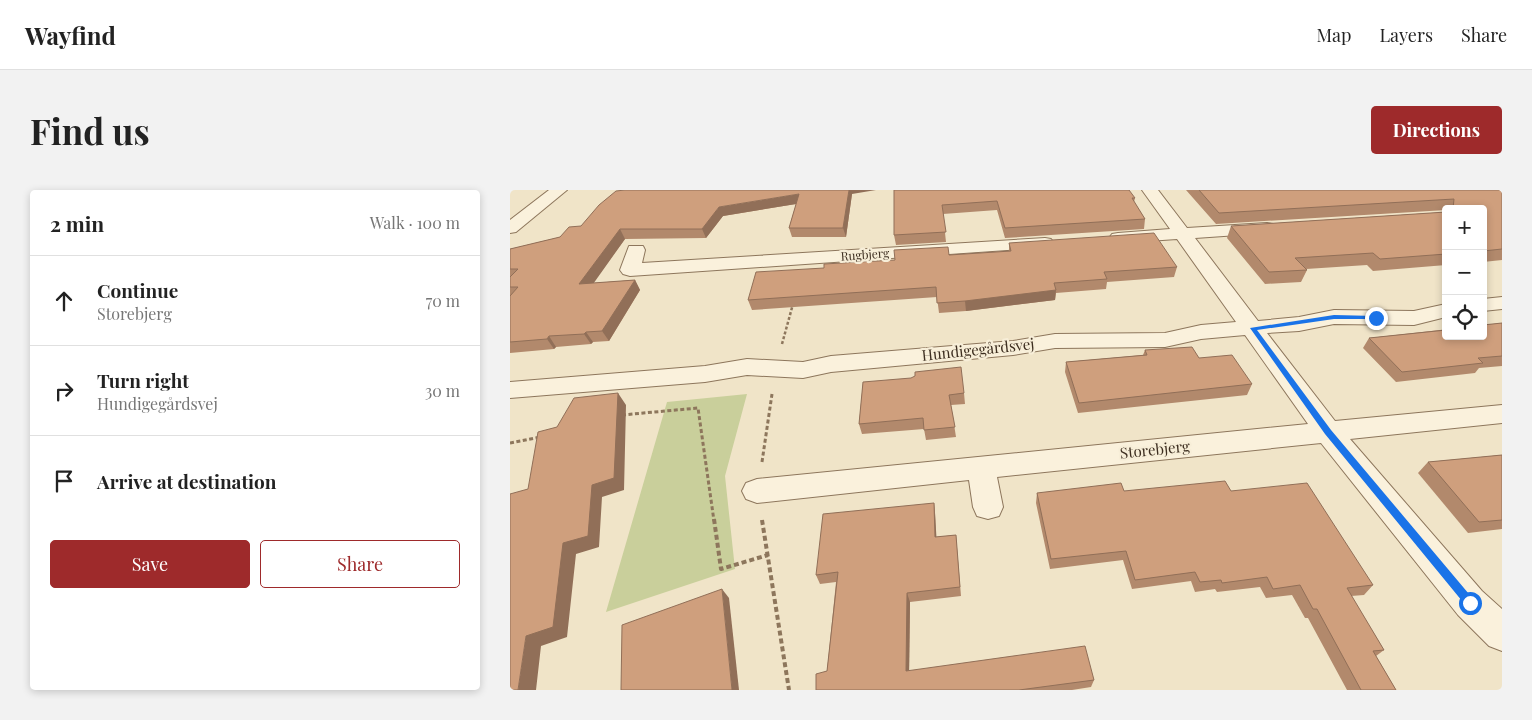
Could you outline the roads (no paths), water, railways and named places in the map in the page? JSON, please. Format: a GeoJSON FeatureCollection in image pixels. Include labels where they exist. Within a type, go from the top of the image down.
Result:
{"type":"FeatureCollection","features":[{"type":"Feature","properties":{"kind":"street"},"geometry":{"type":"LineString","coordinates":[[510,228],[559,190]]}},
{"type":"Feature","properties":{"kind":"street"},"geometry":{"type":"LineString","coordinates":[[1150,190],[1328,432],[1470,603],[1502,633]]}},
{"type":"Feature","properties":{"kind":"street"},"geometry":{"type":"LineString","coordinates":[[1102,239],[1289,226]]}},
{"type":"Feature","properties":{"kind":"street","name":"Rugbjerg"},"geometry":{"type":"LineString","coordinates":[[636,250],[630,270],[1062,242]]}},
{"type":"Feature","properties":{"kind":"street"},"geometry":{"type":"LineString","coordinates":[[1487,305],[1502,303]]}},
{"type":"Feature","properties":{"kind":"street","name":"Hundigegårdsvej"},"geometry":{"type":"LineString","coordinates":[[513,394],[705,374],[747,367],[803,370],[831,364],[1013,348],[1055,341],[1165,340],[1201,332],[1253,328],[1334,317],[1414,318],[1442,311]]}},
{"type":"Feature","properties":{"kind":"street","name":"Storebjerg"},"geometry":{"type":"LineString","coordinates":[[757,491],[1502,414]]}},
{"type":"Feature","properties":{"kind":"street"},"geometry":{"type":"LineString","coordinates":[[981,468],[988,507]]}}]}
